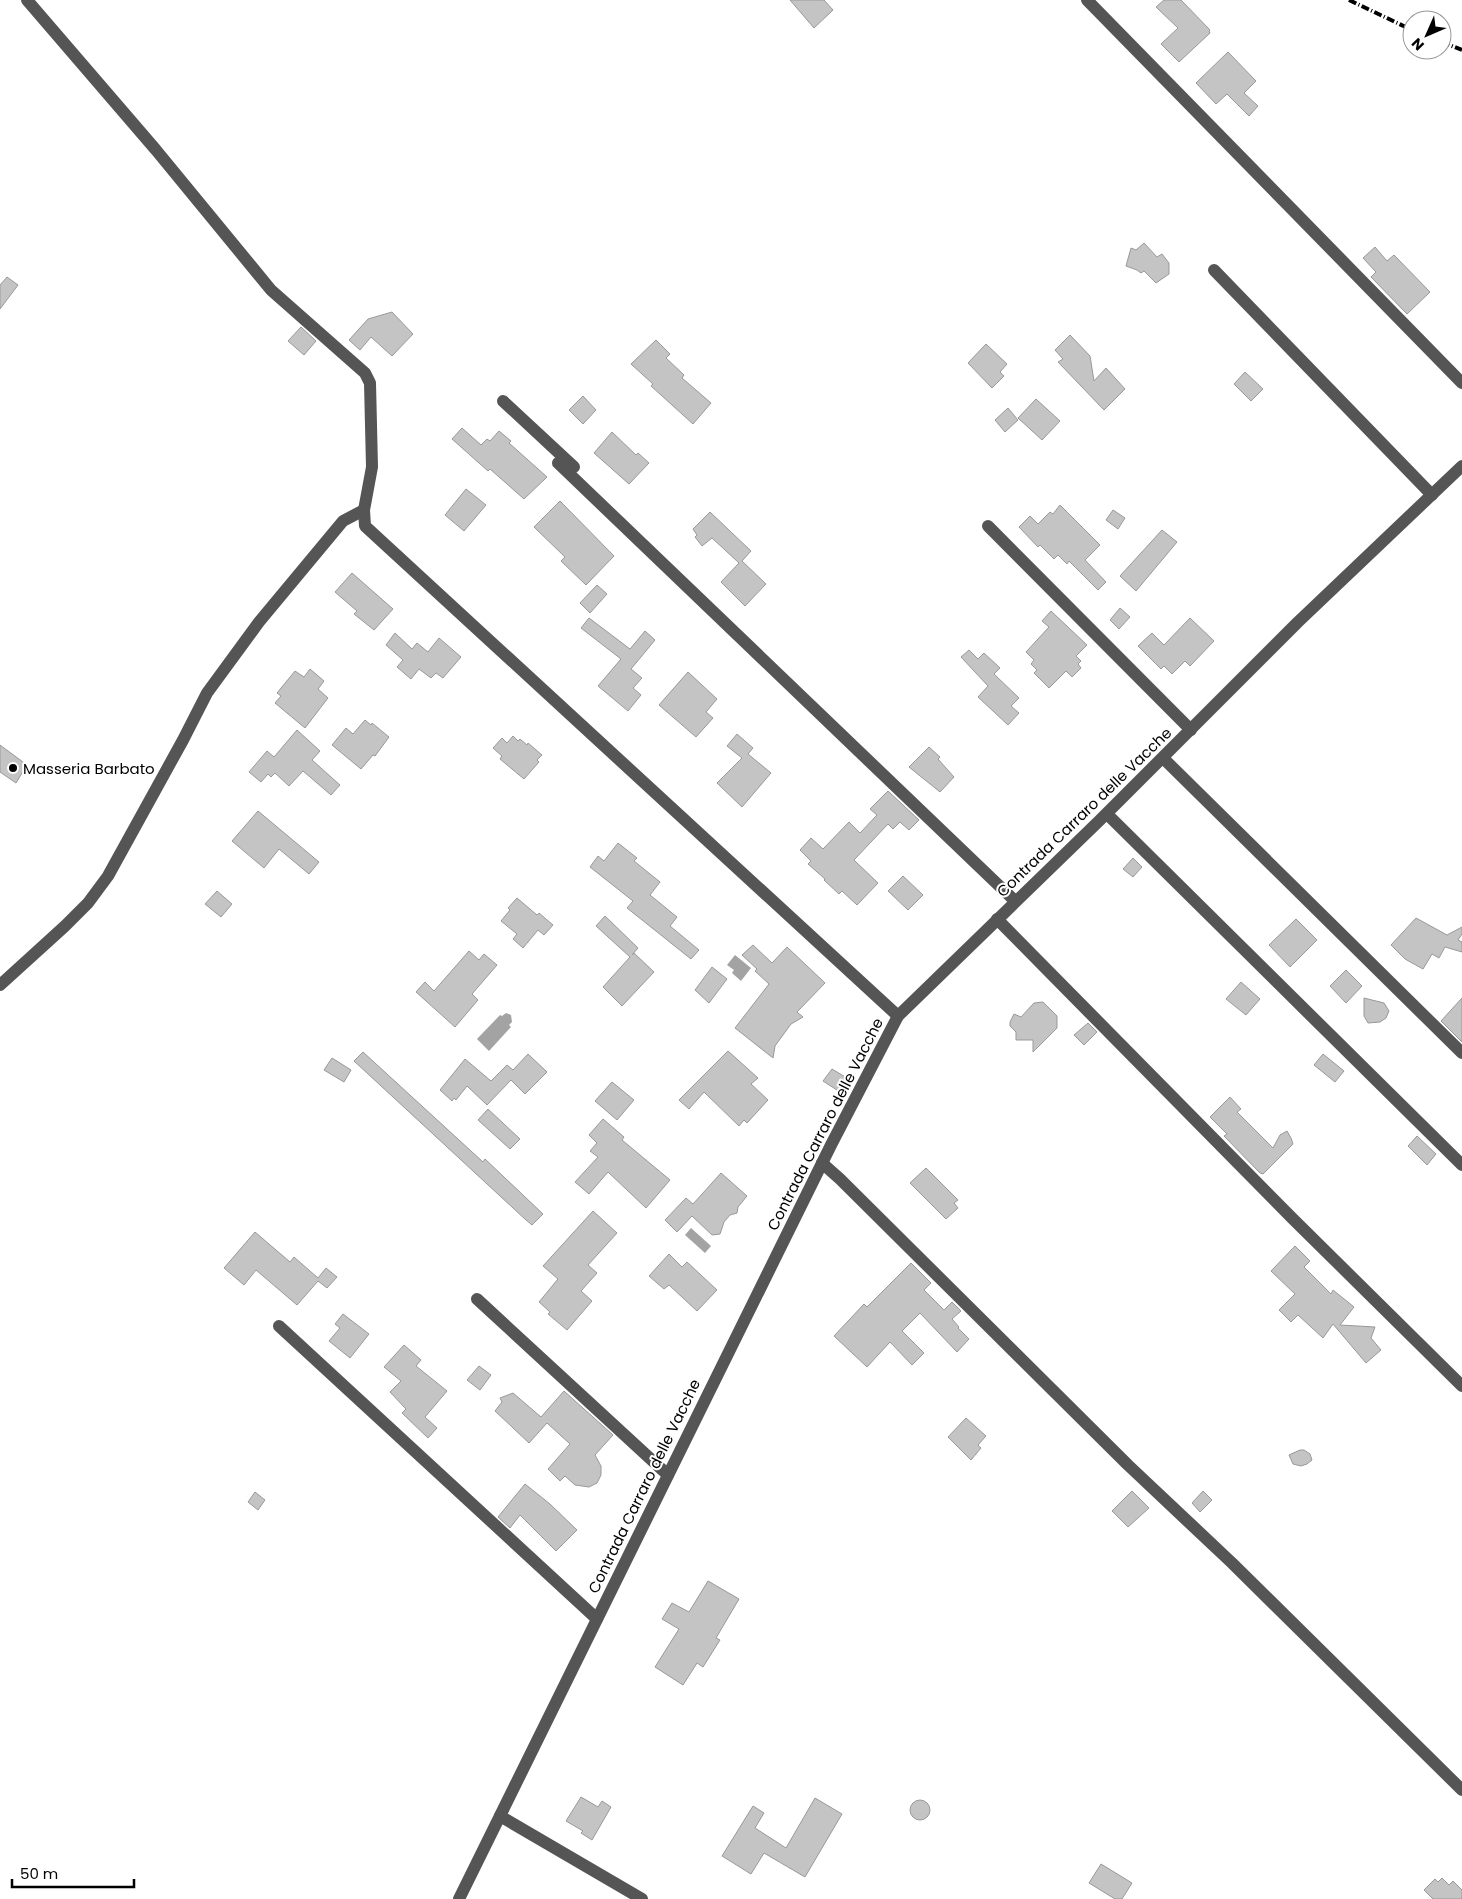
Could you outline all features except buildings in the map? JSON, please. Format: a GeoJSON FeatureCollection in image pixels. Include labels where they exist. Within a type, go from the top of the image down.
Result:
{"type":"FeatureCollection","features":[{"type":"Feature","properties":{"kind":"street"},"geometry":{"type":"LineString","coordinates":[[27,0],[156,150],[272,290],[365,373],[370,383],[372,468],[364,510],[365,526],[898,1016]]}},
{"type":"Feature","properties":{"kind":"street"},"geometry":{"type":"LineString","coordinates":[[1087,0],[1462,383]]}},
{"type":"Feature","properties":{"kind":"street"},"geometry":{"type":"LineString","coordinates":[[1214,270],[1432,496]]}},
{"type":"Feature","properties":{"kind":"street"},"geometry":{"type":"LineString","coordinates":[[504,401],[603,495],[610,513]]}},
{"type":"Feature","properties":{"kind":"street"},"geometry":{"type":"LineString","coordinates":[[558,463],[1015,901]]}},
{"type":"Feature","properties":{"kind":"street","name":"Contrada Carraro delle Vacche"},"geometry":{"type":"LineString","coordinates":[[459,1899],[822,1163],[898,1016],[1107,814],[1298,622],[1462,466]]}},
{"type":"Feature","properties":{"kind":"street"},"geometry":{"type":"LineString","coordinates":[[0,985],[88,903],[108,876],[207,693],[259,622],[343,521],[364,510]]}},
{"type":"Feature","properties":{"kind":"street"},"geometry":{"type":"LineString","coordinates":[[988,526],[1191,730]]}},
{"type":"Feature","properties":{"kind":"street"},"geometry":{"type":"LineString","coordinates":[[1163,758],[1462,1053]]}},
{"type":"Feature","properties":{"kind":"street"},"geometry":{"type":"LineString","coordinates":[[1107,814],[1462,1165]]}},
{"type":"Feature","properties":{"kind":"street"},"geometry":{"type":"LineString","coordinates":[[997,919],[1285,1211],[1462,1386]]}},
{"type":"Feature","properties":{"kind":"street"},"geometry":{"type":"LineString","coordinates":[[822,1163],[1128,1465],[1232,1563],[1462,1790]]}},
{"type":"Feature","properties":{"kind":"street"},"geometry":{"type":"LineString","coordinates":[[477,1299],[668,1474]]}},
{"type":"Feature","properties":{"kind":"street"},"geometry":{"type":"LineString","coordinates":[[279,1326],[597,1619]]}},
{"type":"Feature","properties":{"kind":"street"},"geometry":{"type":"LineString","coordinates":[[500,1816],[642,1899]]}},
{"type":"Feature","properties":{"kind":"shaded area"},"geometry":{"type":"Polygon","coordinates":[[[735,955],[751,968],[741,981],[732,973],[734,970],[727,965],[735,955]]]}},
{"type":"Feature","properties":{"kind":"shaded area"},"geometry":{"type":"Polygon","coordinates":[[[506,1013],[511,1015],[512,1022],[509,1025],[511,1027],[489,1051],[477,1039],[500,1015],[502,1016],[506,1013]]]}},
{"type":"Feature","properties":{"kind":"shaded area"},"geometry":{"type":"Polygon","coordinates":[[[691,1228],[711,1246],[705,1253],[685,1235],[691,1228]]]}},
{"type":"Feature","properties":{"kind":"railway"},"geometry":{"type":"LineString","coordinates":[[1349,0],[1402,25]]}},
{"type":"Feature","properties":{"kind":"railway"},"geometry":{"type":"LineString","coordinates":[[1452,46],[1462,50]]}},
{"type":"Feature","properties":{"kind":"place","name":"Masseria Barbato"},"geometry":{"type":"Point","coordinates":[13,768]}}]}
